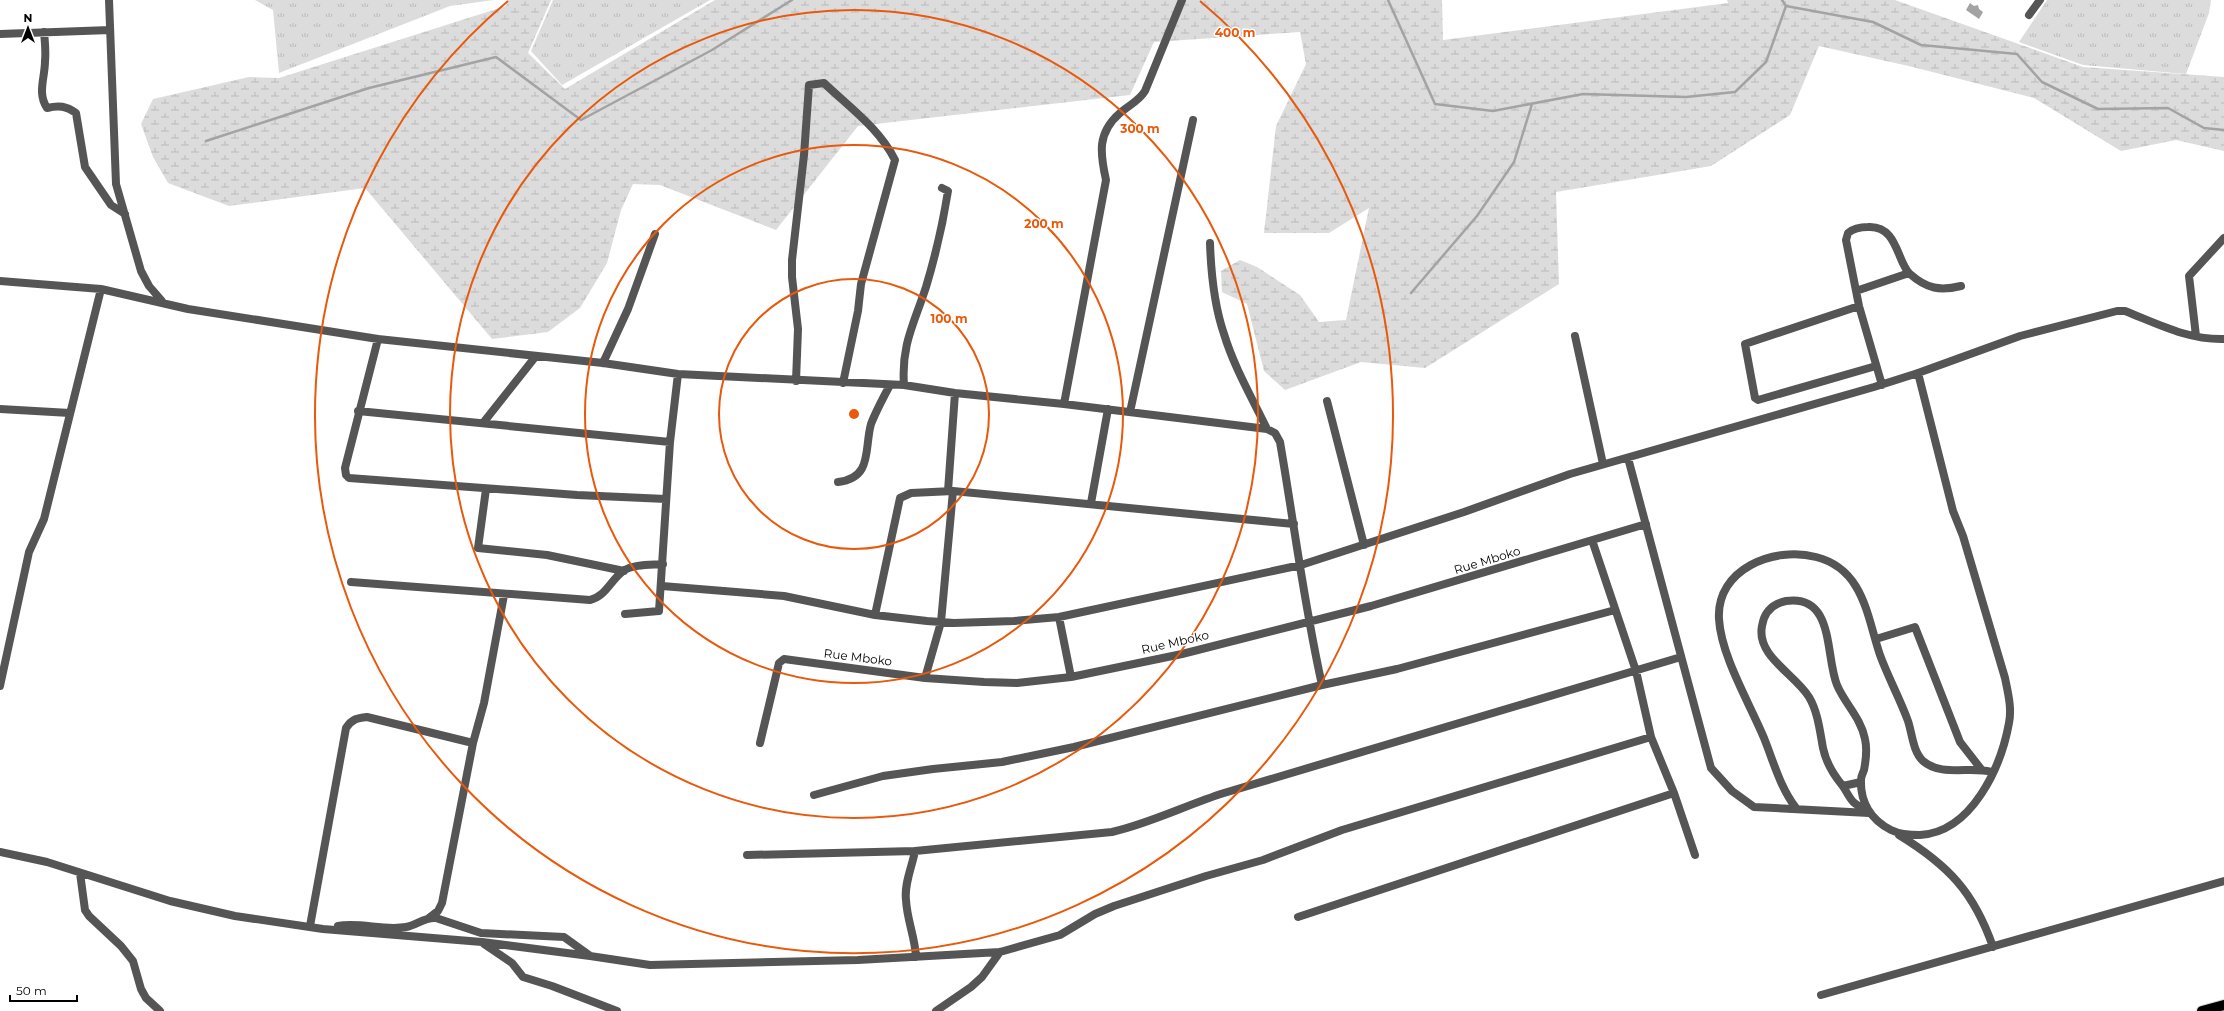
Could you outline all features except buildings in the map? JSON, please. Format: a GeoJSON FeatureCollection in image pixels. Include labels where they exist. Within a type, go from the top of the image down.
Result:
{"type":"FeatureCollection","features":[{"type":"Feature","properties":{"kind":"main road"},"geometry":{"type":"LineString","coordinates":[[2202,1011],[2224,1005]]}},
{"type":"Feature","properties":{"kind":"street"},"geometry":{"type":"LineString","coordinates":[[109,0],[116,184],[132,233],[141,272],[149,286],[162,301]]}},
{"type":"Feature","properties":{"kind":"street"},"geometry":{"type":"LineString","coordinates":[[1064,404],[1106,180],[1100,156],[1100,142],[1104,131],[1111,121],[1141,98],[1182,0]]}},
{"type":"Feature","properties":{"kind":"street"},"geometry":{"type":"LineString","coordinates":[[2029,15],[2040,0]]}},
{"type":"Feature","properties":{"kind":"street"},"geometry":{"type":"LineString","coordinates":[[0,34],[110,30]]}},
{"type":"Feature","properties":{"kind":"street"},"geometry":{"type":"LineString","coordinates":[[44,32],[45,62],[41,91],[42,101],[47,108],[58,106],[68,107],[76,113],[85,167],[111,205],[125,214]]}},
{"type":"Feature","properties":{"kind":"street"},"geometry":{"type":"LineString","coordinates":[[796,381],[798,329],[792,277],[792,260],[804,155],[809,85],[824,83],[875,130],[886,143],[895,160],[861,284],[858,311],[843,383]]}},
{"type":"Feature","properties":{"kind":"street"},"geometry":{"type":"LineString","coordinates":[[1130,412],[1192,120]]}},
{"type":"Feature","properties":{"kind":"street"},"geometry":{"type":"LineString","coordinates":[[904,385],[902,364],[905,347],[928,281],[946,208],[948,191],[942,188]]}},
{"type":"Feature","properties":{"kind":"street"},"geometry":{"type":"LineString","coordinates":[[1882,385],[1859,306],[1846,240],[1848,233],[1859,227],[1871,226],[1879,228],[1889,235],[1897,246],[1909,273],[1936,289],[1961,286]]}},
{"type":"Feature","properties":{"kind":"street"},"geometry":{"type":"LineString","coordinates":[[603,363],[628,309],[655,234]]}},
{"type":"Feature","properties":{"kind":"street"},"geometry":{"type":"LineString","coordinates":[[2196,336],[2189,276],[2224,238]]}},
{"type":"Feature","properties":{"kind":"street"},"geometry":{"type":"LineString","coordinates":[[1210,243],[1212,277],[1224,334],[1230,353],[1268,429]]}},
{"type":"Feature","properties":{"kind":"street"},"geometry":{"type":"LineString","coordinates":[[1856,291],[1909,273]]}},
{"type":"Feature","properties":{"kind":"street"},"geometry":{"type":"LineString","coordinates":[[0,281],[101,290],[162,301],[188,309],[378,339],[603,363],[678,374],[890,386],[904,385],[955,393],[1108,409],[1268,429],[1275,432],[1280,442],[1294,524],[1308,623],[1322,685]]}},
{"type":"Feature","properties":{"kind":"street"},"geometry":{"type":"LineString","coordinates":[[0,686],[28,552],[44,518],[101,290]]}},
{"type":"Feature","properties":{"kind":"street"},"geometry":{"type":"LineString","coordinates":[[1859,306],[1745,344],[1755,398],[1758,400],[1876,366]]}},
{"type":"Feature","properties":{"kind":"street"},"geometry":{"type":"LineString","coordinates":[[662,586],[784,596],[875,615],[954,623],[1029,621],[1059,617],[1300,565],[1364,545],[1603,464],[1882,385],[2020,336],[2117,311],[2125,311],[2169,329],[2196,336],[2224,339]]}},
{"type":"Feature","properties":{"kind":"street"},"geometry":{"type":"LineString","coordinates":[[1575,336],[1603,464]]}},
{"type":"Feature","properties":{"kind":"street"},"geometry":{"type":"LineString","coordinates":[[378,339],[358,411],[345,468],[346,476],[349,478],[486,489],[666,499]]}},
{"type":"Feature","properties":{"kind":"street"},"geometry":{"type":"LineString","coordinates":[[483,424],[536,356]]}},
{"type":"Feature","properties":{"kind":"street"},"geometry":{"type":"LineString","coordinates":[[1892,830],[1913,835],[1928,835],[1947,828],[1962,819],[1977,802],[2003,750],[2008,728],[2010,697],[1963,536],[1953,511],[1918,373]]}},
{"type":"Feature","properties":{"kind":"street"},"geometry":{"type":"LineString","coordinates":[[625,614],[659,611],[662,586],[670,442],[678,374]]}},
{"type":"Feature","properties":{"kind":"street"},"geometry":{"type":"LineString","coordinates":[[838,482],[849,481],[861,469],[867,452],[871,425],[890,386]]}},
{"type":"Feature","properties":{"kind":"street"},"geometry":{"type":"LineString","coordinates":[[925,678],[942,622],[951,491],[955,393]]}},
{"type":"Feature","properties":{"kind":"street"},"geometry":{"type":"LineString","coordinates":[[1327,401],[1364,545]]}},
{"type":"Feature","properties":{"kind":"street"},"geometry":{"type":"LineString","coordinates":[[0,409],[70,413]]}},
{"type":"Feature","properties":{"kind":"street"},"geometry":{"type":"LineString","coordinates":[[1091,504],[1108,409]]}},
{"type":"Feature","properties":{"kind":"street"},"geometry":{"type":"LineString","coordinates":[[358,411],[670,442]]}},
{"type":"Feature","properties":{"kind":"street"},"geometry":{"type":"LineString","coordinates":[[1628,458],[1711,768],[1732,791],[1754,807],[1867,810]]}},
{"type":"Feature","properties":{"kind":"street"},"geometry":{"type":"LineString","coordinates":[[486,489],[478,548],[547,555],[624,570]]}},
{"type":"Feature","properties":{"kind":"street"},"geometry":{"type":"LineString","coordinates":[[875,615],[900,498],[911,493],[951,491],[1294,524]]}},
{"type":"Feature","properties":{"kind":"street","name":"Rue Mboko"},"geometry":{"type":"LineString","coordinates":[[760,743],[781,660],[925,678],[1017,683],[1071,677],[1182,654],[1308,623],[1386,602],[1646,524]]}},
{"type":"Feature","properties":{"kind":"street"},"geometry":{"type":"LineString","coordinates":[[1592,540],[1636,671],[1651,737],[1674,793],[1695,854]]}},
{"type":"Feature","properties":{"kind":"street"},"geometry":{"type":"LineString","coordinates":[[1796,808],[1780,782],[1726,648],[1719,621],[1719,610],[1725,591],[1742,570],[1754,562],[1766,557],[1792,554],[1817,557],[1834,565],[1848,577],[1865,600],[1880,654],[1908,722],[1919,755],[1931,766],[1946,769],[1981,769],[1992,772]]}},
{"type":"Feature","properties":{"kind":"street"},"geometry":{"type":"LineString","coordinates":[[351,582],[504,595],[590,600],[602,594],[624,570],[632,567],[663,564]]}},
{"type":"Feature","properties":{"kind":"street"},"geometry":{"type":"LineString","coordinates":[[323,929],[342,925],[402,928],[430,918],[438,911],[442,903],[473,743],[484,703],[504,595]]}},
{"type":"Feature","properties":{"kind":"street"},"geometry":{"type":"LineString","coordinates":[[1867,810],[1861,782],[1866,756],[1866,740],[1860,722],[1845,701],[1833,673],[1826,629],[1821,616],[1815,608],[1806,603],[1785,602],[1769,609],[1764,616],[1760,633],[1762,642],[1775,660],[1808,696],[1817,719],[1827,760],[1836,780],[1843,786],[1853,803],[1867,810],[1892,830],[1924,850],[1959,882],[1972,898],[1993,947]]}},
{"type":"Feature","properties":{"kind":"street"},"geometry":{"type":"LineString","coordinates":[[814,795],[883,776],[1010,761],[1322,685],[1397,669],[1615,610]]}},
{"type":"Feature","properties":{"kind":"street"},"geometry":{"type":"LineString","coordinates":[[1059,617],[1071,677]]}},
{"type":"Feature","properties":{"kind":"street"},"geometry":{"type":"LineString","coordinates":[[1876,639],[1915,627],[1960,742],[1981,769]]}},
{"type":"Feature","properties":{"kind":"street"},"geometry":{"type":"LineString","coordinates":[[747,855],[915,851],[1112,832],[1139,826],[1189,804],[1224,792],[1681,657]]}},
{"type":"Feature","properties":{"kind":"street"},"geometry":{"type":"LineString","coordinates":[[310,926],[346,728],[349,723],[353,719],[367,717],[473,743]]}},
{"type":"Feature","properties":{"kind":"street"},"geometry":{"type":"LineString","coordinates":[[0,852],[47,862],[170,902],[235,916],[323,929],[482,942],[650,965],[671,966],[693,964],[746,964],[916,958],[1000,952],[1060,934],[1095,914],[1114,906],[1206,876],[1262,860],[1342,830],[1651,737]]}},
{"type":"Feature","properties":{"kind":"street"},"geometry":{"type":"LineString","coordinates":[[1843,786],[1861,782]]}},
{"type":"Feature","properties":{"kind":"street"},"geometry":{"type":"LineString","coordinates":[[1298,917],[1674,793]]}},
{"type":"Feature","properties":{"kind":"street"},"geometry":{"type":"LineString","coordinates":[[915,851],[905,899],[915,941],[916,958]]}},
{"type":"Feature","properties":{"kind":"street"},"geometry":{"type":"LineString","coordinates":[[80,873],[85,910],[89,916],[121,946],[133,961],[141,989],[146,998],[160,1011]]}},
{"type":"Feature","properties":{"kind":"street"},"geometry":{"type":"LineString","coordinates":[[1822,995],[2224,881]]}},
{"type":"Feature","properties":{"kind":"street"},"geometry":{"type":"LineString","coordinates":[[430,918],[445,921],[470,932],[481,934],[564,937],[590,956]]}},
{"type":"Feature","properties":{"kind":"street"},"geometry":{"type":"LineString","coordinates":[[482,942],[512,963],[523,977],[552,986],[617,1011]]}},
{"type":"Feature","properties":{"kind":"street"},"geometry":{"type":"LineString","coordinates":[[936,1011],[971,987],[982,977],[1000,952]]}},
{"type":"Feature","properties":{"kind":"green space"},"geometry":{"type":"Polygon","coordinates":[[[255,0],[494,0],[450,6],[279,73],[273,10],[255,0]]]}},
{"type":"Feature","properties":{"kind":"green space"},"geometry":{"type":"Polygon","coordinates":[[[508,0],[551,0],[528,53],[565,89],[715,0],[1442,0],[1443,40],[1728,3],[1727,0],[1895,0],[2083,67],[2224,77],[2224,151],[2176,140],[2121,151],[2034,98],[1913,67],[1819,46],[1790,115],[1711,166],[1556,192],[1559,284],[1425,368],[1361,362],[1285,390],[1264,371],[1247,304],[1222,292],[1221,271],[1240,260],[1257,267],[1300,295],[1319,322],[1346,320],[1369,208],[1329,233],[1264,233],[1276,126],[1306,64],[1300,32],[1154,42],[1130,95],[858,126],[776,230],[660,185],[633,184],[621,210],[607,263],[580,308],[548,332],[492,339],[365,188],[229,206],[168,183],[153,157],[141,124],[153,99],[249,77],[279,78],[506,6],[508,0]]]}},
{"type":"Feature","properties":{"kind":"green space"},"geometry":{"type":"Polygon","coordinates":[[[553,0],[710,0],[562,85],[531,51],[553,0]]]}},
{"type":"Feature","properties":{"kind":"green space"},"geometry":{"type":"Polygon","coordinates":[[[2047,0],[2211,0],[2209,13],[2186,74],[2083,65],[2019,42],[2047,0]]]}},
{"type":"Feature","properties":{"kind":"shaded area"},"geometry":{"type":"Polygon","coordinates":[[[1970,3],[1974,6],[1978,5],[1979,9],[1983,12],[1979,19],[1966,10],[1970,3]]]}},
{"type":"Feature","properties":{"kind":"waterway"},"geometry":{"type":"LineString","coordinates":[[206,141],[369,88],[496,57],[581,120],[712,50],[792,0]]}},
{"type":"Feature","properties":{"kind":"waterway"},"geometry":{"type":"LineString","coordinates":[[1388,0],[1435,104],[1493,111],[1583,94],[1686,97],[1735,92],[1766,62],[1786,6],[1873,22],[1921,45],[2017,54],[2042,82],[2098,109],[2168,108],[2204,128],[2224,130]]}},
{"type":"Feature","properties":{"kind":"waterway"},"geometry":{"type":"LineString","coordinates":[[1782,0],[1786,6]]}},
{"type":"Feature","properties":{"kind":"waterway"},"geometry":{"type":"LineString","coordinates":[[1411,293],[1477,216],[1514,162],[1532,104]]}}]}
